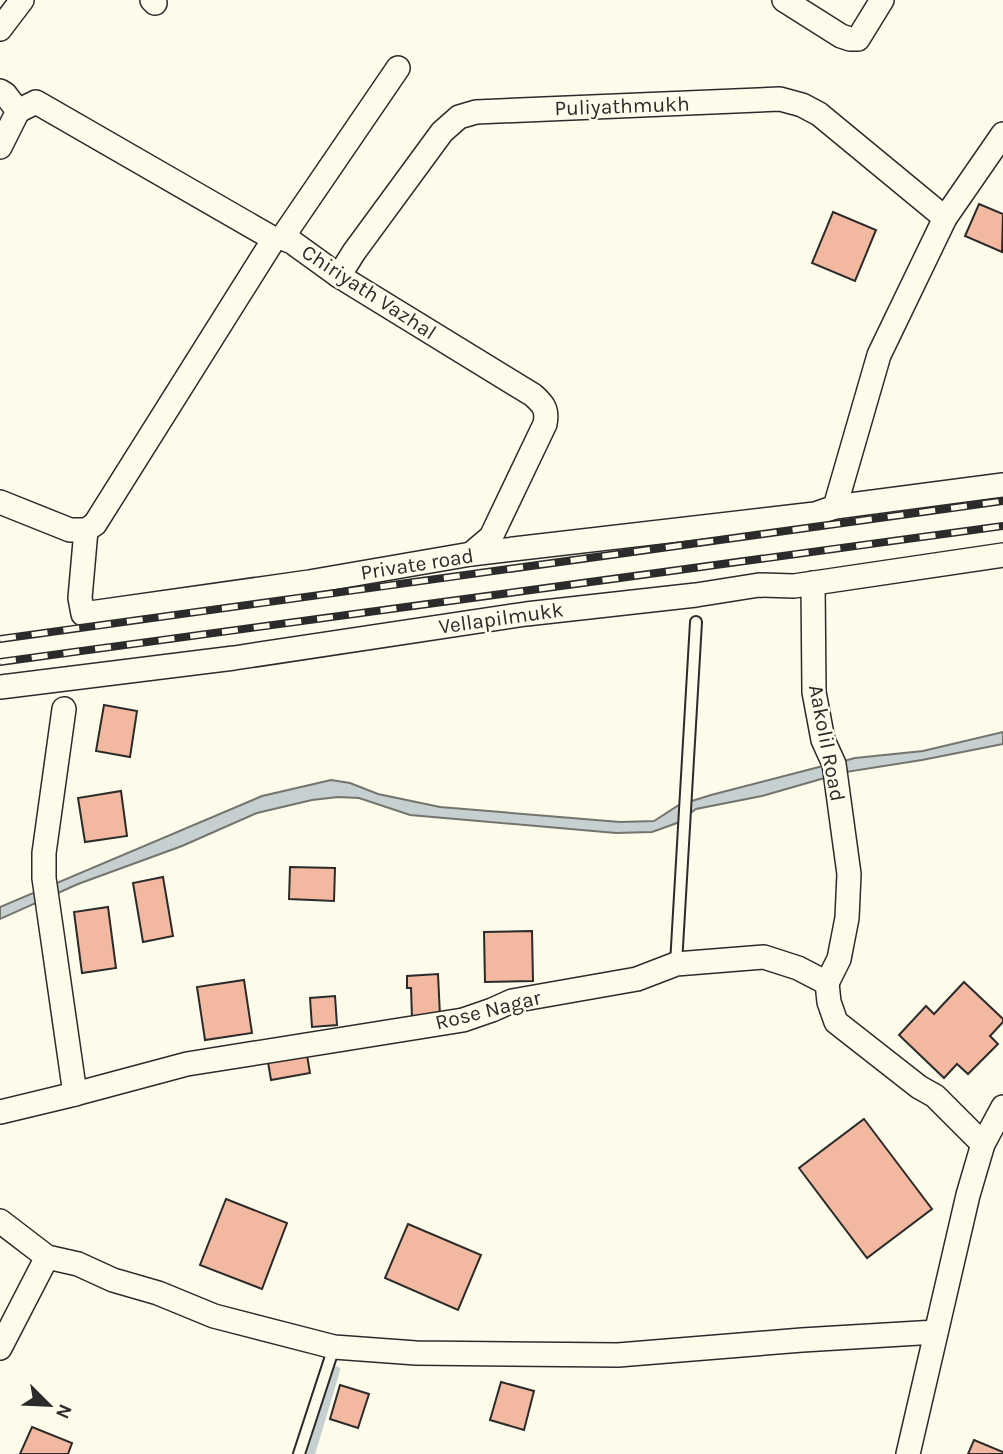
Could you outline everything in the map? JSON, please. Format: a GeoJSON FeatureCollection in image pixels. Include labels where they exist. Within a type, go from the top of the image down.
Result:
{"type":"FeatureCollection","features":[{"type":"Feature","properties":{"kind":"street"},"geometry":{"type":"LineString","coordinates":[[0,29],[22,0]]}},
{"type":"Feature","properties":{"kind":"street"},"geometry":{"type":"LineString","coordinates":[[784,0],[841,36],[858,39],[882,0]]}},
{"type":"Feature","properties":{"kind":"street"},"geometry":{"type":"LineString","coordinates":[[0,147],[18,111],[36,102],[278,239],[398,68]]}},
{"type":"Feature","properties":{"kind":"street"},"geometry":{"type":"LineString","coordinates":[[0,91],[18,111]]}},
{"type":"Feature","properties":{"kind":"street","name":"Puliyathmukh"},"geometry":{"type":"LineString","coordinates":[[339,276],[442,132],[459,117],[476,112],[780,99],[819,114],[945,218]]}},
{"type":"Feature","properties":{"kind":"street"},"geometry":{"type":"LineString","coordinates":[[835,507],[878,355],[945,218],[1003,134]]}},
{"type":"Feature","properties":{"kind":"street","name":"Chiriyath Vazhal"},"geometry":{"type":"LineString","coordinates":[[86,530],[95,524],[107,507],[278,239],[292,242],[339,276],[544,404],[547,415],[545,424],[491,537],[471,554]]}},
{"type":"Feature","properties":{"kind":"street","name":"Private road"},"geometry":{"type":"LineString","coordinates":[[86,530],[80,598],[83,614],[309,582],[471,554],[815,514],[835,507],[1003,485]]}},
{"type":"Feature","properties":{"kind":"street"},"geometry":{"type":"LineString","coordinates":[[0,502],[70,530],[86,530]]}},
{"type":"Feature","properties":{"kind":"street","name":"Vellapilmukk"},"geometry":{"type":"LineString","coordinates":[[0,687],[234,657],[526,614],[696,595],[759,585],[794,586],[1003,555]]}},
{"type":"Feature","properties":{"kind":"street","name":"Aakolil Road"},"geometry":{"type":"LineString","coordinates":[[813,583],[814,692],[823,740],[834,764],[849,874],[847,918],[839,959],[827,983]]}},
{"type":"Feature","properties":{"kind":"street"},"geometry":{"type":"LineString","coordinates":[[64,709],[44,853],[44,878],[75,1094]]}},
{"type":"Feature","properties":{"kind":"street","name":"Rose Nagar"},"geometry":{"type":"LineString","coordinates":[[0,1112],[187,1064],[463,1020],[512,1001],[637,979],[676,964],[764,957],[798,968],[827,983]]}},
{"type":"Feature","properties":{"kind":"street"},"geometry":{"type":"LineString","coordinates":[[827,983],[829,1002],[836,1022],[919,1087],[935,1096],[983,1144]]}},
{"type":"Feature","properties":{"kind":"street"},"geometry":{"type":"LineString","coordinates":[[908,1454],[968,1195],[983,1144],[1003,1107]]}},
{"type":"Feature","properties":{"kind":"street"},"geometry":{"type":"LineString","coordinates":[[0,1221],[47,1257],[78,1264],[113,1280],[158,1293],[214,1316],[334,1347],[428,1354],[618,1355],[936,1332]]}},
{"type":"Feature","properties":{"kind":"street"},"geometry":{"type":"LineString","coordinates":[[0,1348],[47,1257]]}},
{"type":"Feature","properties":{"kind":"lane"},"geometry":{"type":"LineString","coordinates":[[676,964],[696,622]]}},
{"type":"Feature","properties":{"kind":"lane"},"geometry":{"type":"LineString","coordinates":[[299,1454],[334,1347]]}},
{"type":"Feature","properties":{"kind":"shaded area"},"geometry":{"type":"Polygon","coordinates":[[[1003,732],[1003,744],[922,760],[840,773],[836,763],[855,758],[923,751],[1003,732]]]}},
{"type":"Feature","properties":{"kind":"shaded area"},"geometry":{"type":"Polygon","coordinates":[[[823,766],[828,777],[762,796],[696,809],[677,823],[652,832],[616,833],[410,815],[359,798],[312,800],[257,813],[182,846],[78,884],[0,919],[0,907],[262,796],[331,780],[350,783],[378,794],[440,807],[620,822],[654,821],[679,805],[823,766]]]}},
{"type":"Feature","properties":{"kind":"building"},"geometry":{"type":"Polygon","coordinates":[[[979,204],[1003,214],[1002,252],[965,236],[979,204]]]}},
{"type":"Feature","properties":{"kind":"building"},"geometry":{"type":"Polygon","coordinates":[[[833,212],[876,230],[855,281],[812,263],[833,212]]]}},
{"type":"Feature","properties":{"kind":"building"},"geometry":{"type":"Polygon","coordinates":[[[104,705],[137,711],[130,757],[96,751],[104,705]]]}},
{"type":"Feature","properties":{"kind":"building"},"geometry":{"type":"Polygon","coordinates":[[[121,791],[127,836],[85,842],[78,798],[121,791]]]}},
{"type":"Feature","properties":{"kind":"building"},"geometry":{"type":"Polygon","coordinates":[[[290,867],[335,868],[334,901],[289,899],[290,867]]]}},
{"type":"Feature","properties":{"kind":"building"},"geometry":{"type":"Polygon","coordinates":[[[163,877],[173,936],[143,942],[133,883],[163,877]]]}},
{"type":"Feature","properties":{"kind":"building"},"geometry":{"type":"Polygon","coordinates":[[[108,907],[116,968],[82,973],[74,912],[108,907]]]}},
{"type":"Feature","properties":{"kind":"building"},"geometry":{"type":"Polygon","coordinates":[[[532,931],[533,981],[485,982],[484,932],[532,931]]]}},
{"type":"Feature","properties":{"kind":"building"},"geometry":{"type":"Polygon","coordinates":[[[438,974],[440,1016],[412,1018],[411,988],[407,988],[407,976],[438,974]]]}},
{"type":"Feature","properties":{"kind":"building"},"geometry":{"type":"Polygon","coordinates":[[[244,980],[252,1033],[205,1040],[197,987],[244,980]]]}},
{"type":"Feature","properties":{"kind":"building"},"geometry":{"type":"Polygon","coordinates":[[[964,982],[1003,1022],[990,1036],[998,1044],[968,1074],[957,1064],[944,1078],[899,1035],[926,1006],[934,1014],[964,982]]]}},
{"type":"Feature","properties":{"kind":"building"},"geometry":{"type":"Polygon","coordinates":[[[335,996],[337,1025],[312,1027],[310,998],[335,996]]]}},
{"type":"Feature","properties":{"kind":"building"},"geometry":{"type":"Polygon","coordinates":[[[306,1049],[310,1073],[271,1080],[267,1056],[306,1049]]]}},
{"type":"Feature","properties":{"kind":"building"},"geometry":{"type":"Polygon","coordinates":[[[864,1119],[932,1209],[867,1258],[799,1168],[864,1119]]]}},
{"type":"Feature","properties":{"kind":"building"},"geometry":{"type":"Polygon","coordinates":[[[226,1199],[287,1223],[262,1289],[200,1265],[226,1199]]]}},
{"type":"Feature","properties":{"kind":"building"},"geometry":{"type":"Polygon","coordinates":[[[408,1224],[481,1255],[458,1310],[385,1278],[408,1224]]]}},
{"type":"Feature","properties":{"kind":"building"},"geometry":{"type":"Polygon","coordinates":[[[501,1382],[534,1391],[524,1430],[490,1420],[501,1382]]]}},
{"type":"Feature","properties":{"kind":"building"},"geometry":{"type":"Polygon","coordinates":[[[340,1385],[369,1394],[358,1428],[330,1419],[340,1385]]]}},
{"type":"Feature","properties":{"kind":"building"},"geometry":{"type":"Polygon","coordinates":[[[32,1427],[72,1443],[68,1454],[20,1454],[32,1427]]]}},
{"type":"Feature","properties":{"kind":"building"},"geometry":{"type":"Polygon","coordinates":[[[974,1440],[1003,1452],[1003,1454],[968,1454],[974,1440]]]}},
{"type":"Feature","properties":{"kind":"waterway"},"geometry":{"type":"LineString","coordinates":[[311,1454],[336,1370]]}},
{"type":"Feature","properties":{"kind":"railway"},"geometry":{"type":"LineString","coordinates":[[0,639],[1003,501]]}},
{"type":"Feature","properties":{"kind":"railway"},"geometry":{"type":"LineString","coordinates":[[0,662],[1003,526]]}}]}
